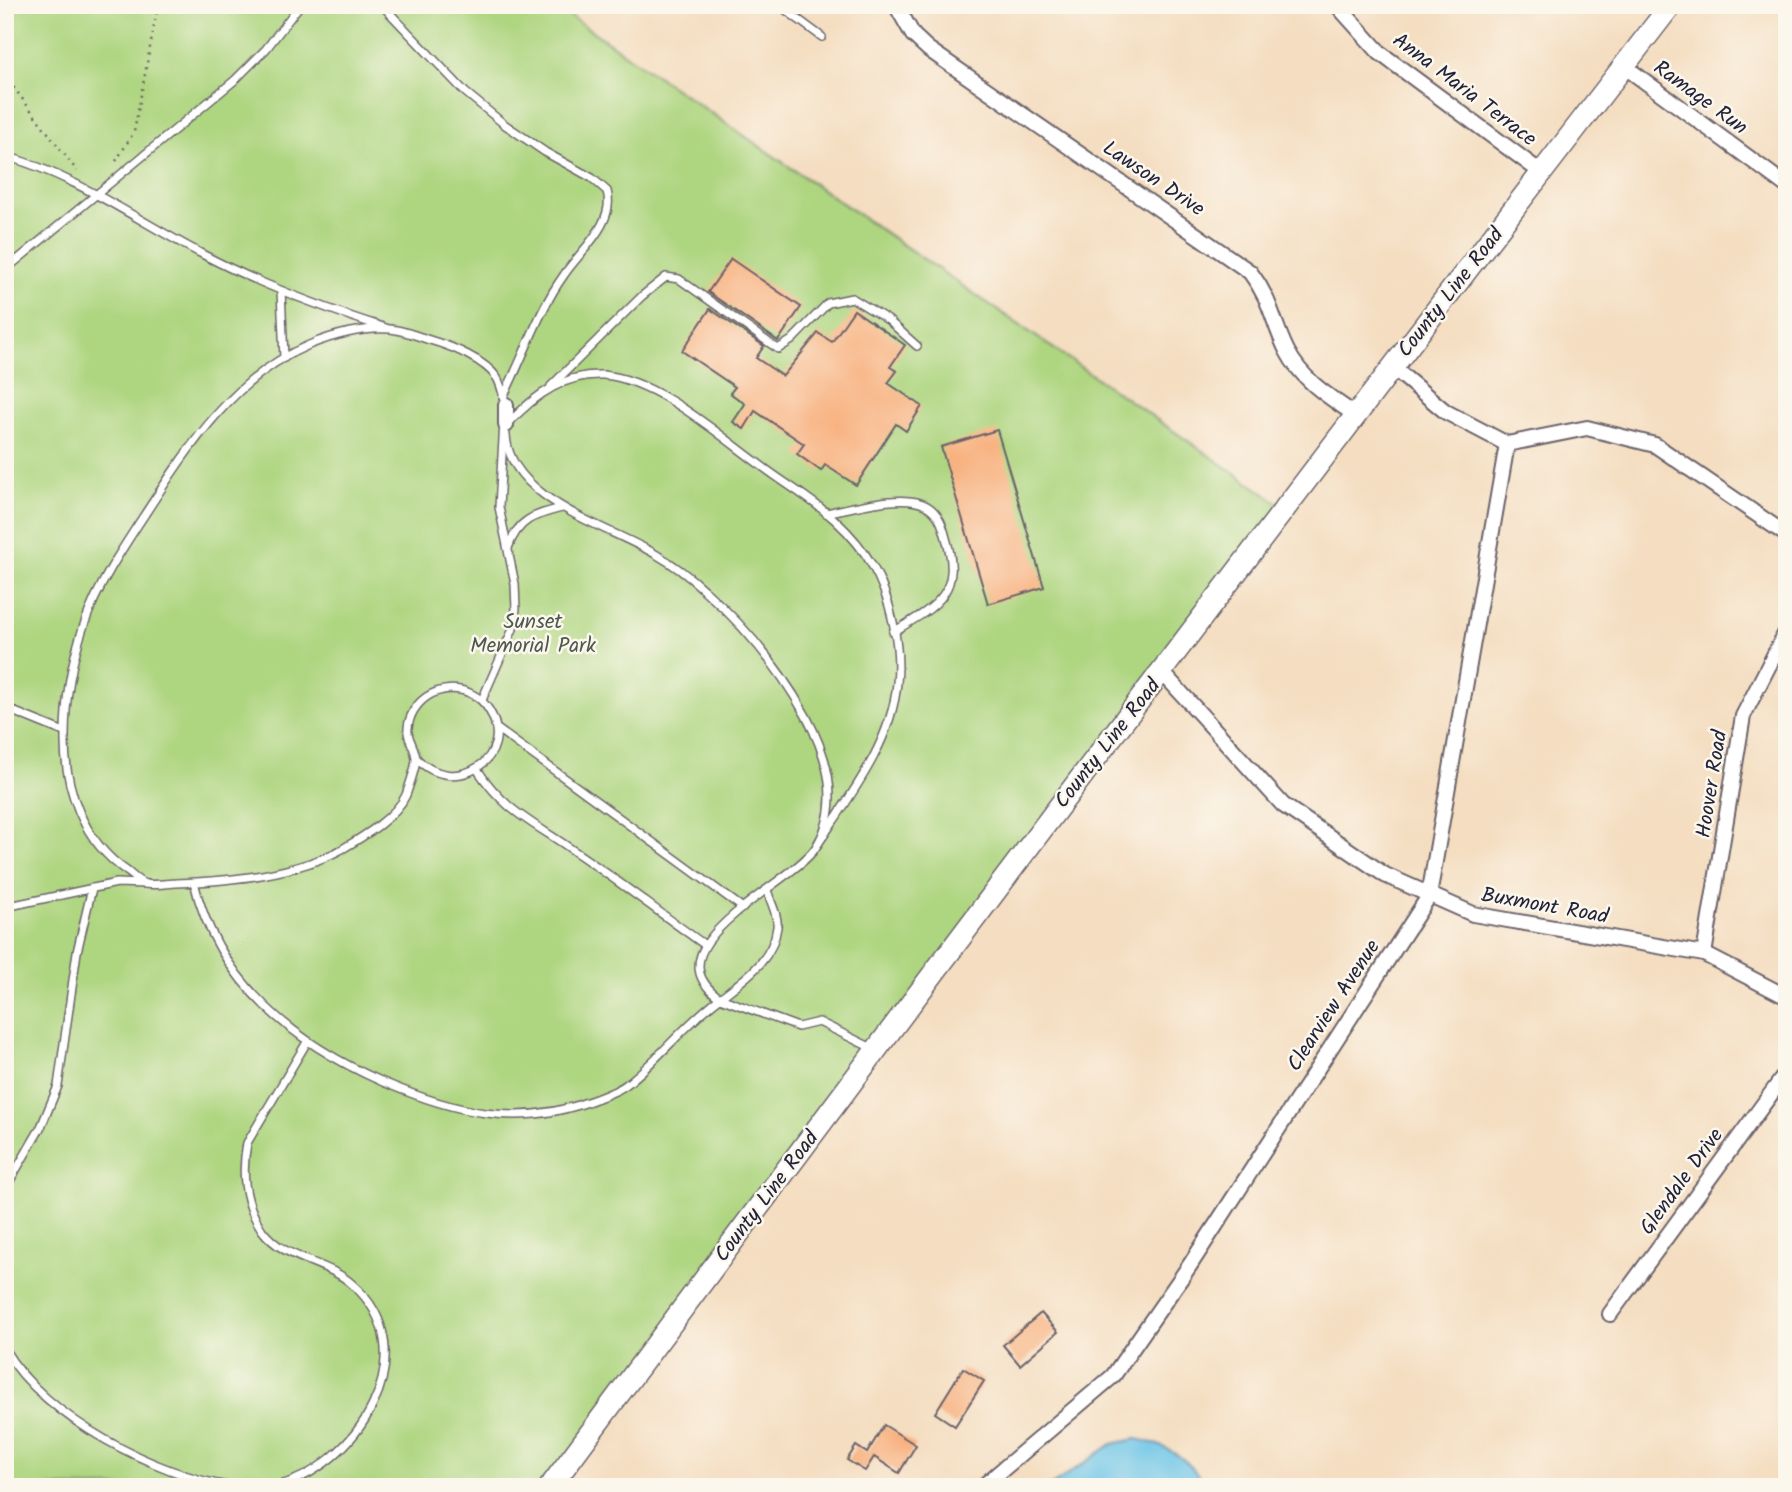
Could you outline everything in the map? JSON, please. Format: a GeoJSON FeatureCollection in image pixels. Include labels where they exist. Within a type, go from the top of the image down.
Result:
{"type":"FeatureCollection","features":[{"type":"Feature","properties":{"kind":"main road","name":"County Line Road"},"geometry":{"type":"LineString","coordinates":[[550,1487],[875,1049],[1323,461],[1354,414],[1445,302],[1671,5]]}},
{"type":"Feature","properties":{"kind":"street","name":"Lawson Drive"},"geometry":{"type":"LineString","coordinates":[[896,5],[913,34],[928,49],[1250,272],[1264,290],[1288,353],[1301,373],[1312,385],[1354,414]]}},
{"type":"Feature","properties":{"kind":"street","name":"Anna Maria Terrace"},"geometry":{"type":"LineString","coordinates":[[1337,5],[1380,53],[1542,173]]}},
{"type":"Feature","properties":{"kind":"street","name":"Ramage Run"},"geometry":{"type":"LineString","coordinates":[[1624,66],[1787,186]]}},
{"type":"Feature","properties":{"kind":"street"},"geometry":{"type":"LineString","coordinates":[[1391,366],[1446,412],[1507,444],[1587,428],[1655,444],[1787,535]]}},
{"type":"Feature","properties":{"kind":"street"},"geometry":{"type":"LineString","coordinates":[[505,401],[506,425]]}},
{"type":"Feature","properties":{"kind":"street","name":"Clearview Avenue"},"geometry":{"type":"LineString","coordinates":[[982,1487],[1113,1376],[1190,1265],[1429,896],[1507,444]]}},
{"type":"Feature","properties":{"kind":"street","name":"Hoover Road"},"geometry":{"type":"LineString","coordinates":[[1704,954],[1743,716],[1787,630]]}},
{"type":"Feature","properties":{"kind":"street","name":"Buxmont Road"},"geometry":{"type":"LineString","coordinates":[[1162,671],[1283,805],[1385,875],[1473,914],[1704,954],[1787,997]]}},
{"type":"Feature","properties":{"kind":"street","name":"Glendale Drive"},"geometry":{"type":"LineString","coordinates":[[1610,1314],[1787,1072]]}},
{"type":"Feature","properties":{"kind":"lane"},"geometry":{"type":"LineString","coordinates":[[5,271],[235,80],[266,49],[300,5]]}},
{"type":"Feature","properties":{"kind":"lane"},"geometry":{"type":"LineString","coordinates":[[382,5],[466,92],[504,124],[545,152],[592,178],[607,191],[608,211],[601,225],[561,278],[505,401],[498,485],[499,507],[515,584],[513,629],[482,700]]}},
{"type":"Feature","properties":{"kind":"lane"},"geometry":{"type":"LineString","coordinates":[[779,5],[822,37]]}},
{"type":"Feature","properties":{"kind":"lane"},"geometry":{"type":"LineString","coordinates":[[5,156],[95,195],[202,254],[281,291],[462,353],[497,378],[505,401]]}},
{"type":"Feature","properties":{"kind":"lane"},"geometry":{"type":"LineString","coordinates":[[818,844],[831,808],[824,757],[816,734],[776,665],[753,637],[703,589],[659,556],[562,508],[536,488],[516,464],[507,441],[506,425],[642,296],[666,277],[679,279],[778,349],[792,340],[828,303],[852,298],[888,320],[917,346]]}},
{"type":"Feature","properties":{"kind":"lane"},"geometry":{"type":"LineString","coordinates":[[281,291],[284,358]]}},
{"type":"Feature","properties":{"kind":"lane"},"geometry":{"type":"LineString","coordinates":[[146,884],[104,853],[85,824],[68,780],[64,732],[68,688],[78,646],[96,597],[119,555],[180,460],[218,413],[240,391],[284,358],[342,334],[390,329]]}},
{"type":"Feature","properties":{"kind":"lane"},"geometry":{"type":"LineString","coordinates":[[548,388],[572,379],[596,375],[629,380],[646,388],[688,414],[826,513],[857,544],[872,565],[884,590],[893,632],[898,682],[891,713],[864,772],[818,844],[806,859],[725,921],[705,945],[699,960],[706,985],[720,998],[798,1027],[819,1022],[875,1049]]}},
{"type":"Feature","properties":{"kind":"lane"},"geometry":{"type":"LineString","coordinates":[[826,513],[906,501],[927,506],[941,521],[953,560],[952,582],[926,612],[893,632]]}},
{"type":"Feature","properties":{"kind":"lane"},"geometry":{"type":"LineString","coordinates":[[508,548],[514,531],[534,516],[562,508]]}},
{"type":"Feature","properties":{"kind":"lane"},"geometry":{"type":"LineString","coordinates":[[5,907],[117,883],[194,882],[288,868],[340,850],[364,836],[398,806],[405,796],[416,758],[408,731],[418,705],[441,689],[470,692],[482,700],[493,718],[495,728],[492,751],[477,769],[465,775],[438,774],[416,758]]}},
{"type":"Feature","properties":{"kind":"lane"},"geometry":{"type":"LineString","coordinates":[[5,708],[64,732]]}},
{"type":"Feature","properties":{"kind":"lane"},"geometry":{"type":"LineString","coordinates":[[495,728],[743,908]]}},
{"type":"Feature","properties":{"kind":"lane"},"geometry":{"type":"LineString","coordinates":[[477,769],[493,793],[517,815],[574,850],[705,945]]}},
{"type":"Feature","properties":{"kind":"lane"},"geometry":{"type":"LineString","coordinates":[[194,882],[202,916],[236,972],[266,1007],[307,1042],[340,1063],[440,1105],[495,1115],[528,1114],[577,1105],[626,1086],[691,1019],[759,967],[770,948],[778,925],[767,890]]}},
{"type":"Feature","properties":{"kind":"lane"},"geometry":{"type":"LineString","coordinates":[[5,1189],[41,1127],[58,1086],[77,952],[92,888]]}},
{"type":"Feature","properties":{"kind":"lane"},"geometry":{"type":"LineString","coordinates":[[272,1487],[304,1476],[350,1442],[372,1412],[384,1366],[380,1325],[367,1300],[335,1272],[294,1256],[278,1246],[259,1225],[247,1199],[243,1162],[247,1143],[307,1042]]}},
{"type":"Feature","properties":{"kind":"lane"},"geometry":{"type":"LineString","coordinates":[[5,1350],[14,1365],[40,1393],[117,1445],[177,1473],[233,1487]]}},
{"type":"Feature","properties":{"kind":"path"},"geometry":{"type":"LineString","coordinates":[[114,163],[134,132],[158,5]]}},
{"type":"Feature","properties":{"kind":"path"},"geometry":{"type":"LineString","coordinates":[[5,76],[95,195]]}},
{"type":"Feature","properties":{"kind":"green space","name":"Sunset Memorial Park"},"geometry":{"type":"Polygon","coordinates":[[[5,5],[554,5],[1287,509],[551,1487],[5,1487],[5,5]]]}},
{"type":"Feature","properties":{"kind":"water"},"geometry":{"type":"Polygon","coordinates":[[[1136,1439],[1177,1454],[1193,1468],[1206,1487],[1049,1487],[1112,1444],[1136,1439]]]}},
{"type":"Feature","properties":{"kind":"building"},"geometry":{"type":"Polygon","coordinates":[[[731,259],[801,307],[778,341],[708,292],[731,259]]]}},
{"type":"Feature","properties":{"kind":"building"},"geometry":{"type":"Polygon","coordinates":[[[710,309],[764,346],[756,358],[783,376],[818,333],[832,342],[854,310],[905,345],[890,367],[897,371],[888,383],[922,406],[906,431],[896,424],[856,485],[825,465],[821,471],[797,454],[804,444],[755,411],[744,429],[733,422],[745,404],[730,393],[735,387],[682,351],[710,309]]]}},
{"type":"Feature","properties":{"kind":"building"},"geometry":{"type":"Polygon","coordinates":[[[997,430],[1044,587],[988,604],[941,447],[997,430]]]}},
{"type":"Feature","properties":{"kind":"building"},"geometry":{"type":"Polygon","coordinates":[[[1041,1313],[1058,1332],[1020,1365],[1003,1345],[1041,1313]]]}},
{"type":"Feature","properties":{"kind":"building"},"geometry":{"type":"Polygon","coordinates":[[[963,1368],[984,1381],[955,1426],[935,1413],[963,1368]]]}},
{"type":"Feature","properties":{"kind":"building"},"geometry":{"type":"Polygon","coordinates":[[[884,1425],[916,1445],[899,1473],[874,1457],[865,1471],[847,1460],[856,1446],[867,1453],[884,1425]]]}}]}
